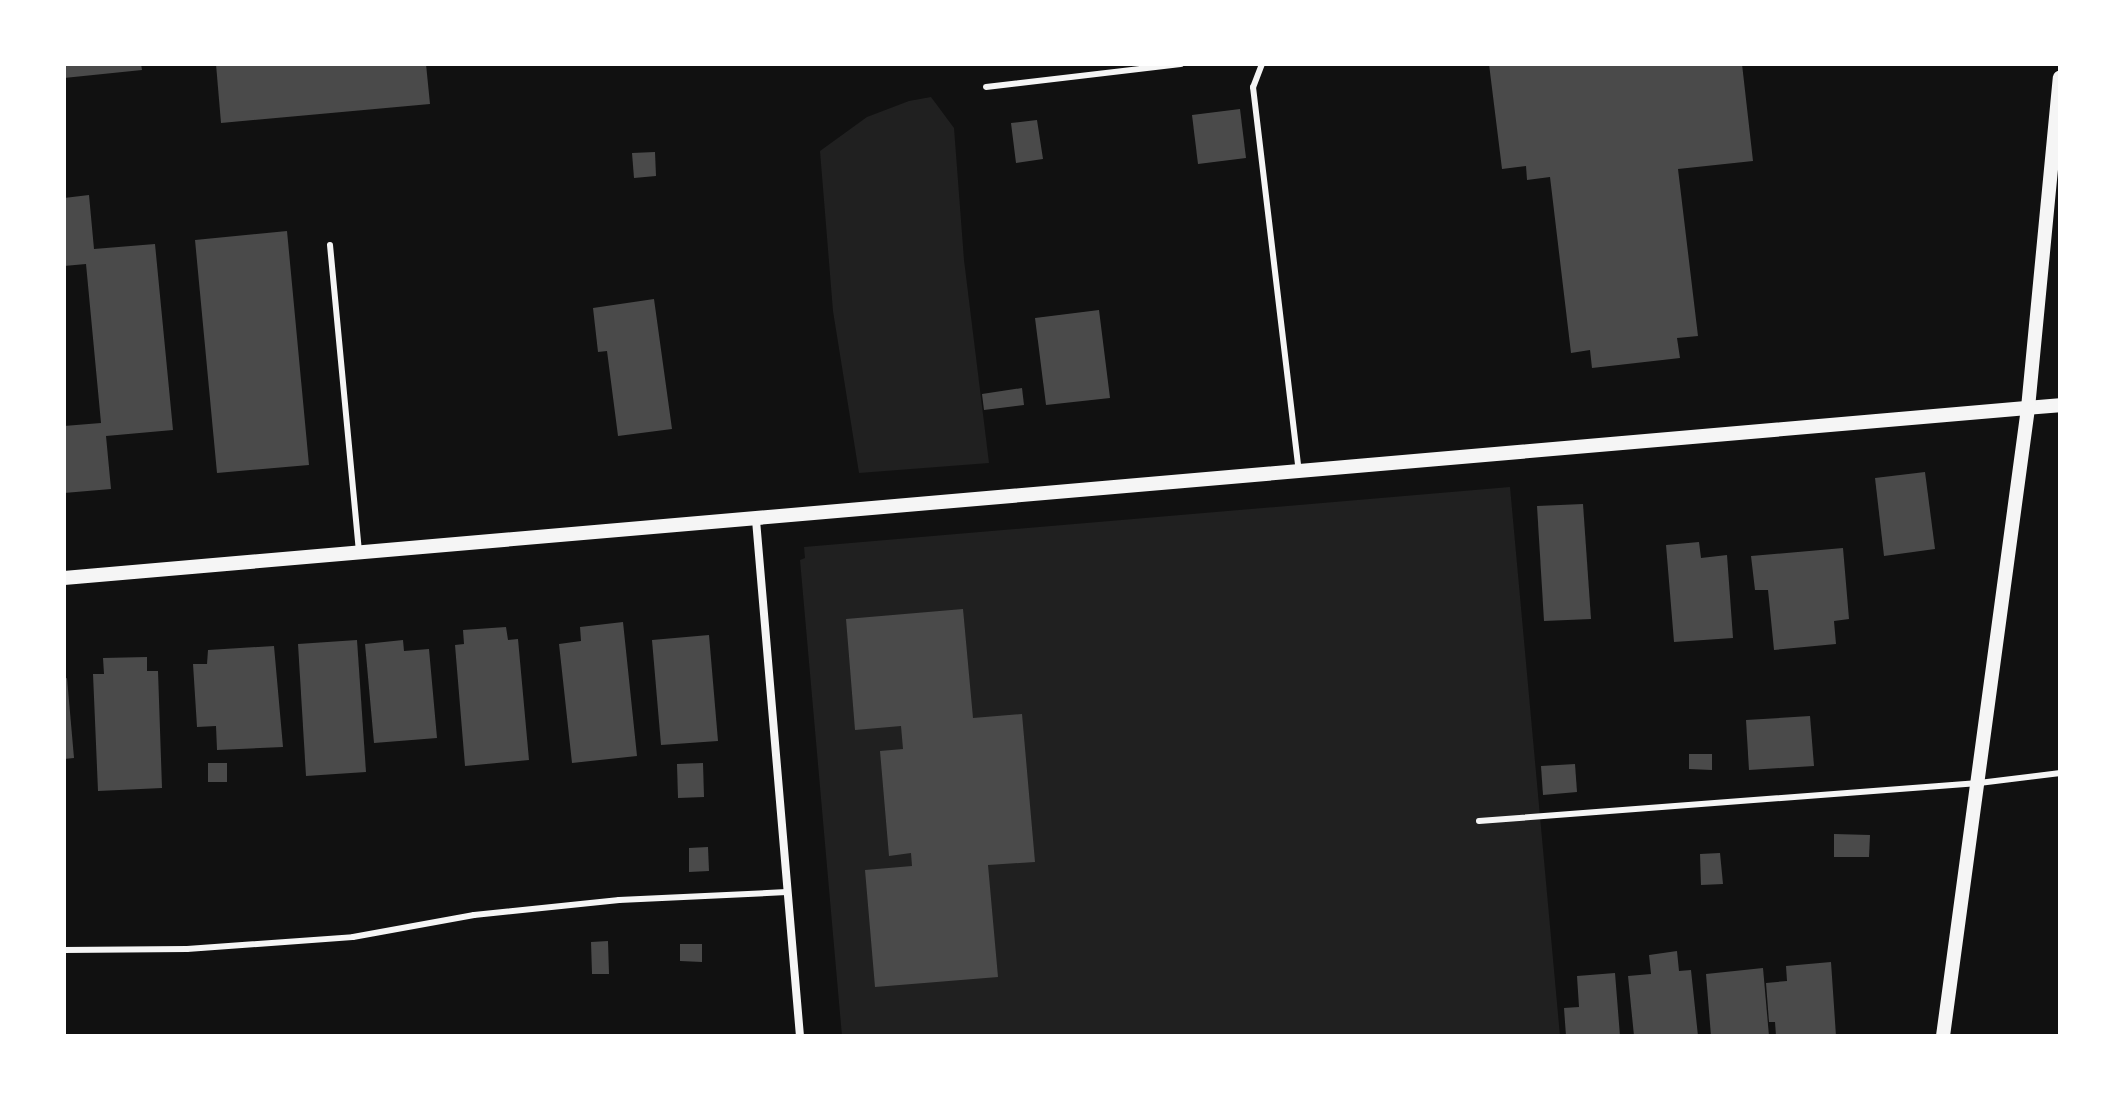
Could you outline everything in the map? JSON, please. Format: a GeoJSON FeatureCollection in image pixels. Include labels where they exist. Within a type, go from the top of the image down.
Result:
{"type":"FeatureCollection","features":[{"type":"Feature","properties":{"kind":"street"},"geometry":{"type":"LineString","coordinates":[[1943,1036],[2028,408],[2060,78]]}},
{"type":"Feature","properties":{"kind":"street"},"geometry":{"type":"LineString","coordinates":[[64,578],[2060,405]]}},
{"type":"Feature","properties":{"kind":"street"},"geometry":{"type":"LineString","coordinates":[[756,520],[800,1036]]}},
{"type":"Feature","properties":{"kind":"lane"},"geometry":{"type":"LineString","coordinates":[[986,87],[1181,64]]}},
{"type":"Feature","properties":{"kind":"lane"},"geometry":{"type":"LineString","coordinates":[[1262,64],[1253,87],[1299,472]]}},
{"type":"Feature","properties":{"kind":"lane"},"geometry":{"type":"LineString","coordinates":[[330,245],[359,553]]}},
{"type":"Feature","properties":{"kind":"lane"},"geometry":{"type":"LineString","coordinates":[[1479,821],[1979,783],[2060,773]]}},
{"type":"Feature","properties":{"kind":"lane"},"geometry":{"type":"LineString","coordinates":[[64,950],[187,949],[353,937],[474,915],[619,900],[787,892]]}},
{"type":"Feature","properties":{"kind":"shaded area"},"geometry":{"type":"Polygon","coordinates":[[[931,97],[954,128],[964,260],[989,463],[859,473],[833,311],[820,151],[867,117],[909,101],[931,97]]]}},
{"type":"Feature","properties":{"kind":"shaded area"},"geometry":{"type":"Polygon","coordinates":[[[1510,487],[1560,1036],[842,1036],[800,560],[805,558],[804,547],[1510,487]]]}},
{"type":"Feature","properties":{"kind":"building"},"geometry":{"type":"Polygon","coordinates":[[[64,64],[141,64],[142,70],[64,78],[64,64]]]}},
{"type":"Feature","properties":{"kind":"building"},"geometry":{"type":"Polygon","coordinates":[[[216,64],[426,64],[430,104],[221,123],[216,64]]]}},
{"type":"Feature","properties":{"kind":"building"},"geometry":{"type":"Polygon","coordinates":[[[1489,64],[1742,64],[1753,161],[1678,169],[1698,336],[1677,338],[1680,358],[1592,368],[1590,350],[1571,353],[1550,177],[1527,180],[1526,166],[1502,169],[1489,64]]]}},
{"type":"Feature","properties":{"kind":"building"},"geometry":{"type":"Polygon","coordinates":[[[1240,109],[1246,158],[1198,164],[1192,115],[1240,109]]]}},
{"type":"Feature","properties":{"kind":"building"},"geometry":{"type":"Polygon","coordinates":[[[1037,120],[1043,159],[1016,163],[1011,123],[1037,120]]]}},
{"type":"Feature","properties":{"kind":"building"},"geometry":{"type":"Polygon","coordinates":[[[655,152],[656,176],[634,178],[632,153],[655,152]]]}},
{"type":"Feature","properties":{"kind":"building"},"geometry":{"type":"Polygon","coordinates":[[[89,195],[94,249],[155,244],[173,430],[106,436],[111,489],[64,493],[64,426],[101,423],[86,264],[64,266],[64,198],[89,195]]]}},
{"type":"Feature","properties":{"kind":"building"},"geometry":{"type":"Polygon","coordinates":[[[287,231],[309,465],[217,473],[195,240],[287,231]]]}},
{"type":"Feature","properties":{"kind":"building"},"geometry":{"type":"Polygon","coordinates":[[[654,299],[672,429],[618,436],[607,351],[598,352],[593,308],[654,299]]]}},
{"type":"Feature","properties":{"kind":"building"},"geometry":{"type":"Polygon","coordinates":[[[1099,310],[1110,398],[1046,405],[1035,318],[1099,310]]]}},
{"type":"Feature","properties":{"kind":"building"},"geometry":{"type":"Polygon","coordinates":[[[1022,388],[1024,405],[984,410],[982,394],[1022,388]]]}},
{"type":"Feature","properties":{"kind":"building"},"geometry":{"type":"Polygon","coordinates":[[[1925,472],[1935,549],[1884,556],[1875,478],[1925,472]]]}},
{"type":"Feature","properties":{"kind":"building"},"geometry":{"type":"Polygon","coordinates":[[[1583,504],[1591,619],[1544,621],[1537,506],[1583,504]]]}},
{"type":"Feature","properties":{"kind":"building"},"geometry":{"type":"Polygon","coordinates":[[[1699,542],[1701,558],[1727,555],[1733,638],[1674,642],[1666,545],[1699,542]]]}},
{"type":"Feature","properties":{"kind":"building"},"geometry":{"type":"Polygon","coordinates":[[[1843,548],[1849,619],[1834,621],[1836,644],[1774,650],[1768,590],[1755,590],[1751,556],[1843,548]]]}},
{"type":"Feature","properties":{"kind":"building"},"geometry":{"type":"Polygon","coordinates":[[[963,609],[973,718],[1022,714],[1035,862],[988,865],[998,977],[875,987],[865,870],[912,866],[911,853],[889,856],[880,751],[903,749],[901,726],[855,730],[846,619],[963,609]]]}},
{"type":"Feature","properties":{"kind":"building"},"geometry":{"type":"Polygon","coordinates":[[[623,622],[637,756],[572,763],[559,644],[581,641],[580,627],[623,622]]]}},
{"type":"Feature","properties":{"kind":"building"},"geometry":{"type":"Polygon","coordinates":[[[506,627],[508,640],[518,639],[529,760],[465,766],[455,645],[464,644],[463,630],[506,627]]]}},
{"type":"Feature","properties":{"kind":"building"},"geometry":{"type":"Polygon","coordinates":[[[709,635],[718,741],[661,745],[652,640],[709,635]]]}},
{"type":"Feature","properties":{"kind":"building"},"geometry":{"type":"Polygon","coordinates":[[[357,640],[366,772],[306,776],[298,644],[357,640]]]}},
{"type":"Feature","properties":{"kind":"building"},"geometry":{"type":"Polygon","coordinates":[[[403,640],[404,651],[429,649],[437,738],[374,743],[365,644],[403,640]]]}},
{"type":"Feature","properties":{"kind":"building"},"geometry":{"type":"Polygon","coordinates":[[[274,646],[283,747],[217,750],[216,726],[197,727],[193,664],[207,664],[208,650],[274,646]]]}},
{"type":"Feature","properties":{"kind":"building"},"geometry":{"type":"Polygon","coordinates":[[[147,657],[147,671],[158,671],[162,788],[98,791],[93,674],[104,674],[103,658],[147,657]]]}},
{"type":"Feature","properties":{"kind":"building"},"geometry":{"type":"Polygon","coordinates":[[[67,678],[74,758],[64,759],[64,679],[67,678]]]}},
{"type":"Feature","properties":{"kind":"building"},"geometry":{"type":"Polygon","coordinates":[[[1810,716],[1814,766],[1749,770],[1746,720],[1810,716]]]}},
{"type":"Feature","properties":{"kind":"building"},"geometry":{"type":"Polygon","coordinates":[[[1689,754],[1712,754],[1712,770],[1689,769],[1689,754]]]}},
{"type":"Feature","properties":{"kind":"building"},"geometry":{"type":"Polygon","coordinates":[[[208,763],[227,763],[227,782],[208,782],[208,763]]]}},
{"type":"Feature","properties":{"kind":"building"},"geometry":{"type":"Polygon","coordinates":[[[703,763],[704,797],[678,798],[677,764],[703,763]]]}},
{"type":"Feature","properties":{"kind":"building"},"geometry":{"type":"Polygon","coordinates":[[[1575,764],[1577,792],[1543,795],[1541,766],[1575,764]]]}},
{"type":"Feature","properties":{"kind":"building"},"geometry":{"type":"Polygon","coordinates":[[[1834,834],[1870,835],[1869,857],[1834,857],[1834,834]]]}},
{"type":"Feature","properties":{"kind":"building"},"geometry":{"type":"Polygon","coordinates":[[[708,847],[709,871],[689,872],[689,848],[708,847]]]}},
{"type":"Feature","properties":{"kind":"building"},"geometry":{"type":"Polygon","coordinates":[[[1720,853],[1723,884],[1701,885],[1700,854],[1720,853]]]}},
{"type":"Feature","properties":{"kind":"building"},"geometry":{"type":"Polygon","coordinates":[[[608,941],[609,974],[592,974],[591,942],[608,941]]]}},
{"type":"Feature","properties":{"kind":"building"},"geometry":{"type":"Polygon","coordinates":[[[680,944],[702,944],[702,962],[680,961],[680,944]]]}},
{"type":"Feature","properties":{"kind":"building"},"geometry":{"type":"Polygon","coordinates":[[[1677,951],[1679,971],[1691,970],[1698,1036],[1634,1036],[1628,976],[1651,974],[1649,955],[1677,951]]]}},
{"type":"Feature","properties":{"kind":"building"},"geometry":{"type":"Polygon","coordinates":[[[1831,962],[1836,1036],[1776,1036],[1775,1022],[1769,1022],[1766,983],[1787,981],[1786,966],[1831,962]]]}},
{"type":"Feature","properties":{"kind":"building"},"geometry":{"type":"Polygon","coordinates":[[[1763,968],[1769,1036],[1711,1036],[1706,974],[1763,968]]]}},
{"type":"Feature","properties":{"kind":"building"},"geometry":{"type":"Polygon","coordinates":[[[1615,973],[1620,1036],[1566,1036],[1564,1008],[1579,1007],[1577,976],[1615,973]]]}}]}
